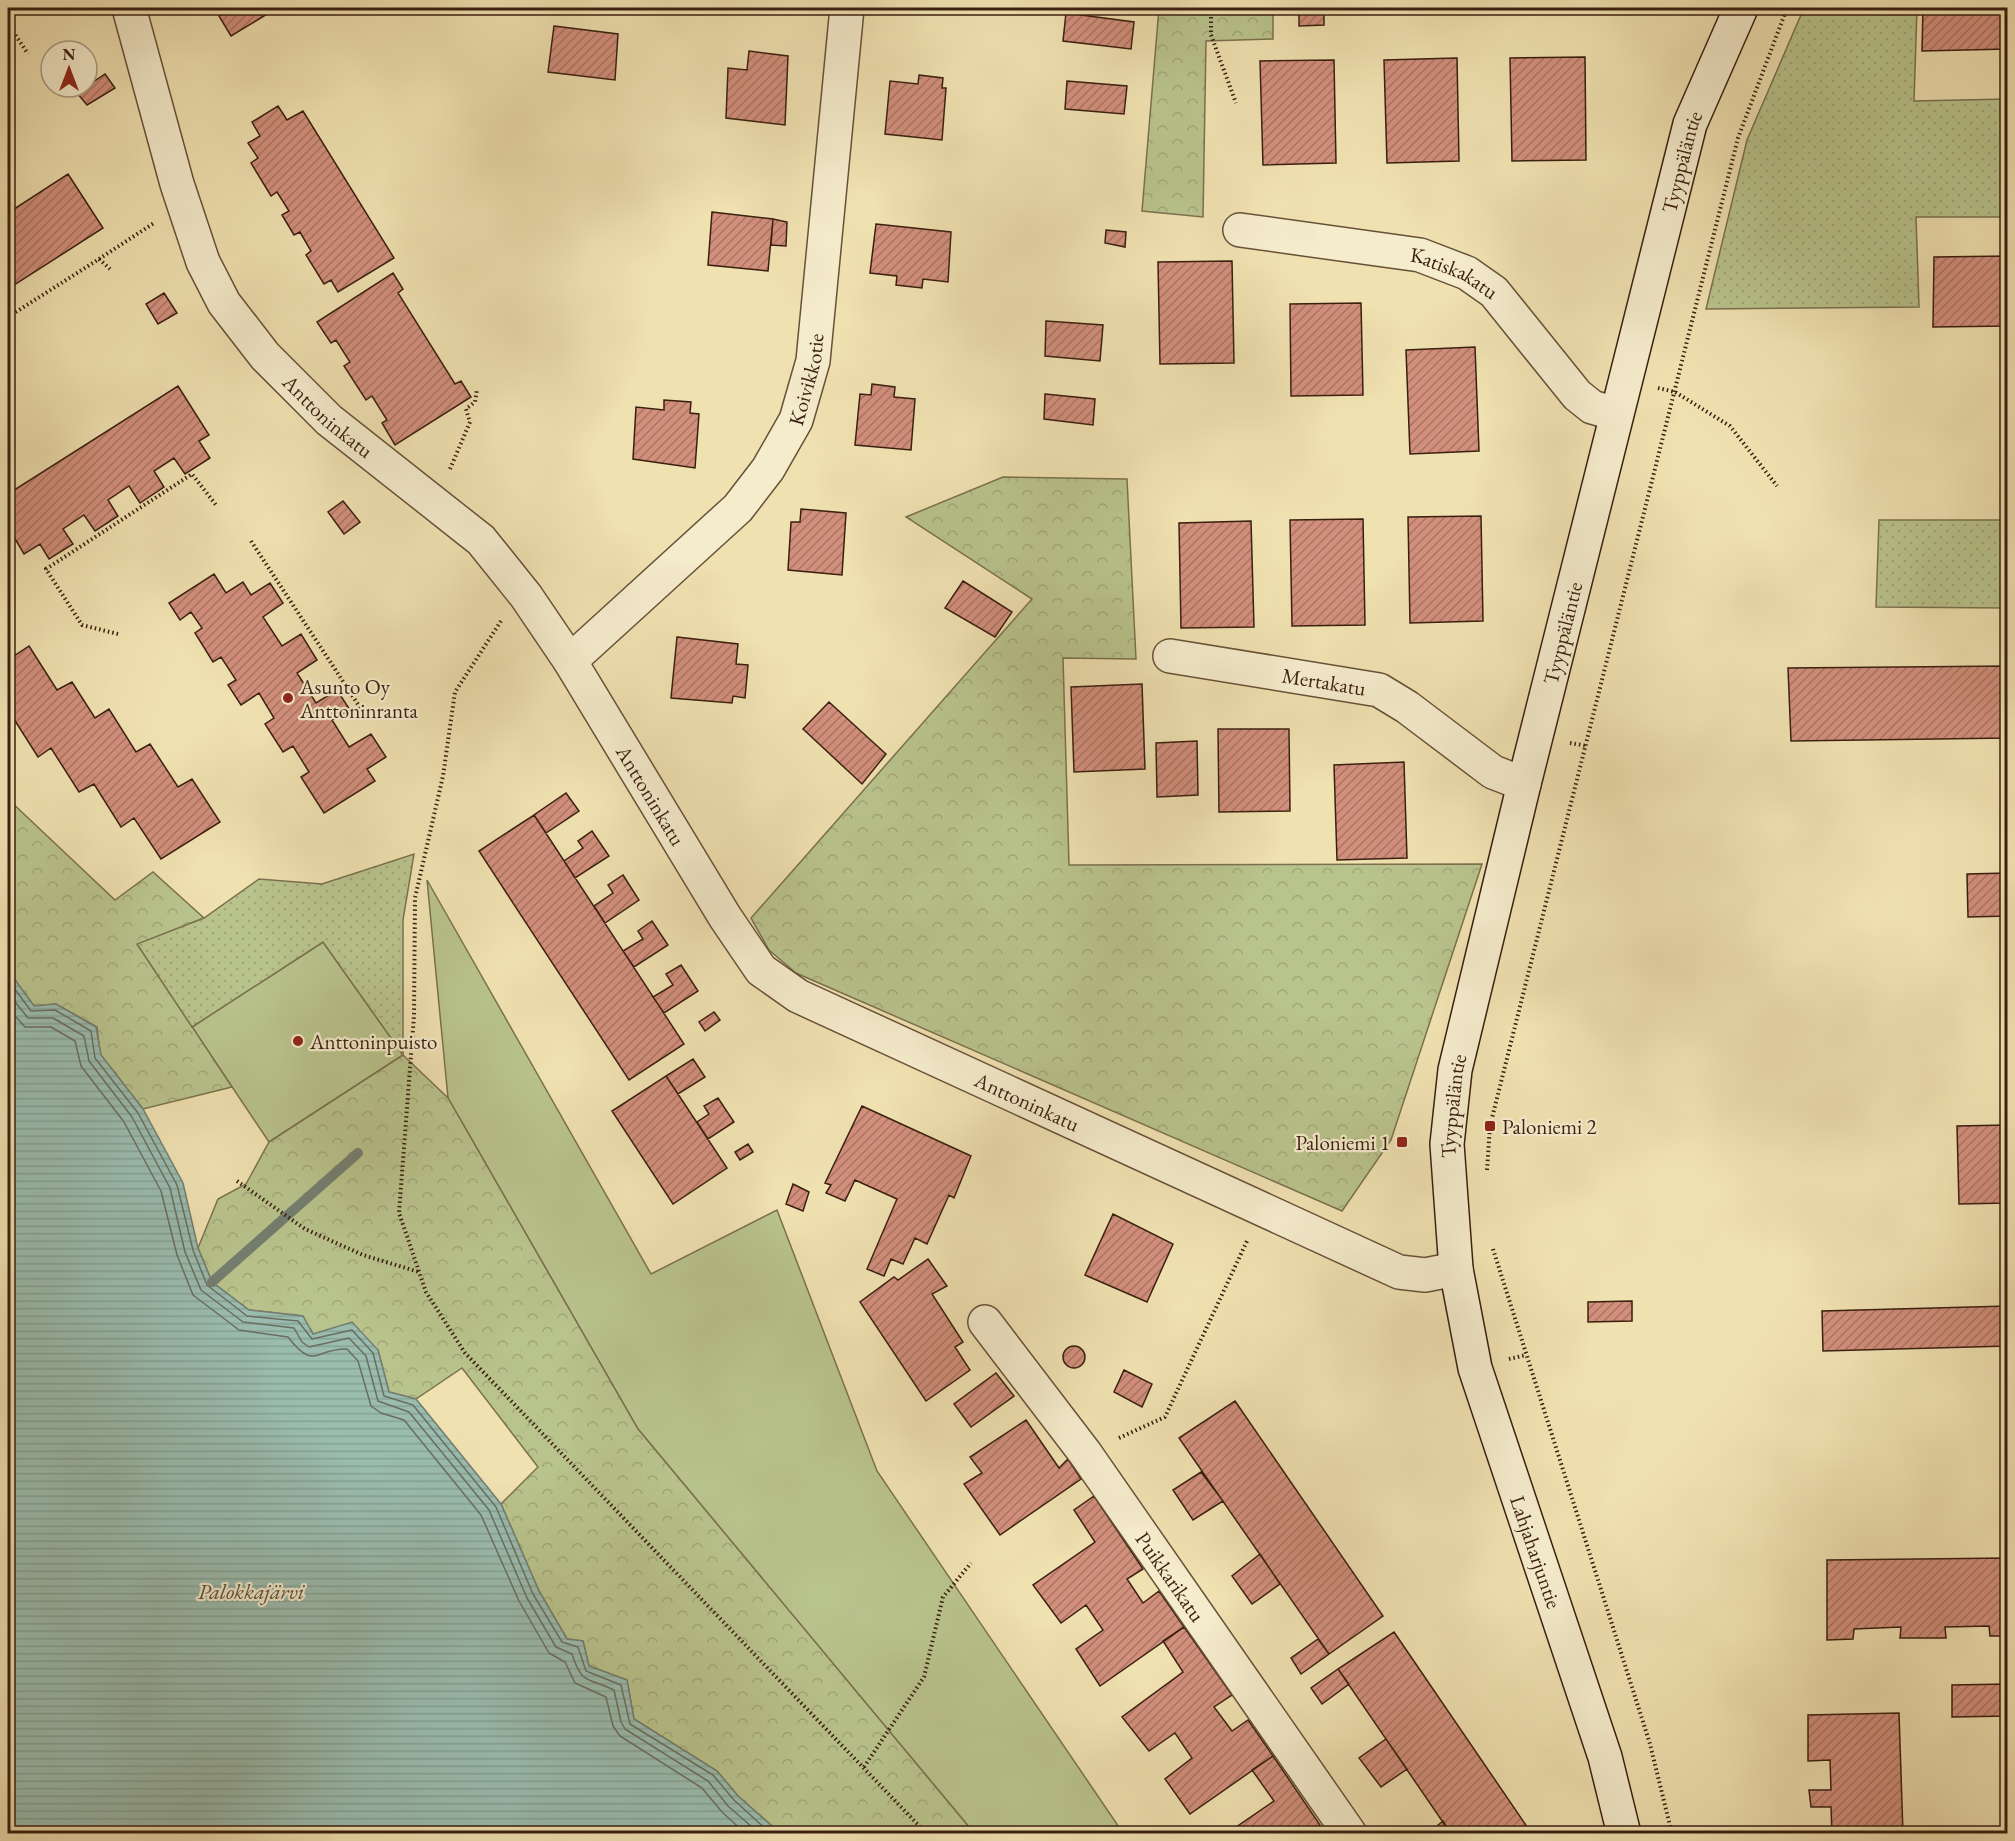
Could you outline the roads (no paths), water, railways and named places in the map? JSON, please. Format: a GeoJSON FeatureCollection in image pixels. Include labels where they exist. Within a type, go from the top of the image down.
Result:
{"type":"FeatureCollection","features":[{"type":"Feature","properties":{"kind":"street","name":"Anttoninkatu"},"geometry":{"type":"LineString","coordinates":[[129,8],[181,195],[203,262],[224,303],[265,356],[328,420],[481,540],[526,596],[570,661],[761,970],[798,996],[1398,1272],[1425,1275],[1456,1269]]}},
{"type":"Feature","properties":{"kind":"street","name":"Koivikkotie"},"geometry":{"type":"LineString","coordinates":[[570,661],[738,508],[768,469],[796,420],[813,361],[847,8]]}},
{"type":"Feature","properties":{"kind":"street","name":"Tyyppäläntie"},"geometry":{"type":"LineString","coordinates":[[1456,1269],[1447,1144],[1455,1070],[1524,784],[1690,124],[1741,8]]}},
{"type":"Feature","properties":{"kind":"street","name":"Katiskakatu"},"geometry":{"type":"LineString","coordinates":[[1240,230],[1420,255],[1467,273],[1494,292],[1577,395],[1592,407],[1616,414]]}},
{"type":"Feature","properties":{"kind":"street","name":"Mertakatu"},"geometry":{"type":"LineString","coordinates":[[1170,656],[1379,690],[1407,707],[1493,772],[1524,784]]}},
{"type":"Feature","properties":{"kind":"street","name":"Lahjaharjuntie"},"geometry":{"type":"LineString","coordinates":[[1456,1269],[1475,1368],[1605,1757],[1624,1833]]}},
{"type":"Feature","properties":{"kind":"street","name":"Puikkarikatu"},"geometry":{"type":"LineString","coordinates":[[985,1322],[1085,1453],[1350,1833]]}},
{"type":"Feature","properties":{"kind":"water","name":"Palokkajärvi"},"geometry":{"type":"Polygon","coordinates":[[[8,970],[34,1006],[56,1004],[96,1027],[101,1055],[143,1109],[183,1183],[198,1248],[212,1282],[249,1310],[303,1316],[313,1334],[352,1322],[378,1350],[389,1392],[416,1399],[501,1504],[539,1591],[567,1639],[583,1641],[589,1666],[627,1680],[634,1719],[717,1771],[738,1796],[780,1833],[8,1833],[8,970]]]}},
{"type":"Feature","properties":{"kind":"waterway"},"geometry":{"type":"LineString","coordinates":[[212,1282],[358,1153]]}},
{"type":"Feature","properties":{"kind":"place","name":"Asunto Oy Anttoninranta"},"geometry":{"type":"Point","coordinates":[288,698]}},
{"type":"Feature","properties":{"kind":"place","name":"Anttoninpuisto"},"geometry":{"type":"Point","coordinates":[298,1041]}},
{"type":"Feature","properties":{"kind":"place","name":"Paloniemi 2"},"geometry":{"type":"Point","coordinates":[1490,1126]}},
{"type":"Feature","properties":{"kind":"place","name":"Paloniemi 1"},"geometry":{"type":"Point","coordinates":[1402,1142]}}]}
